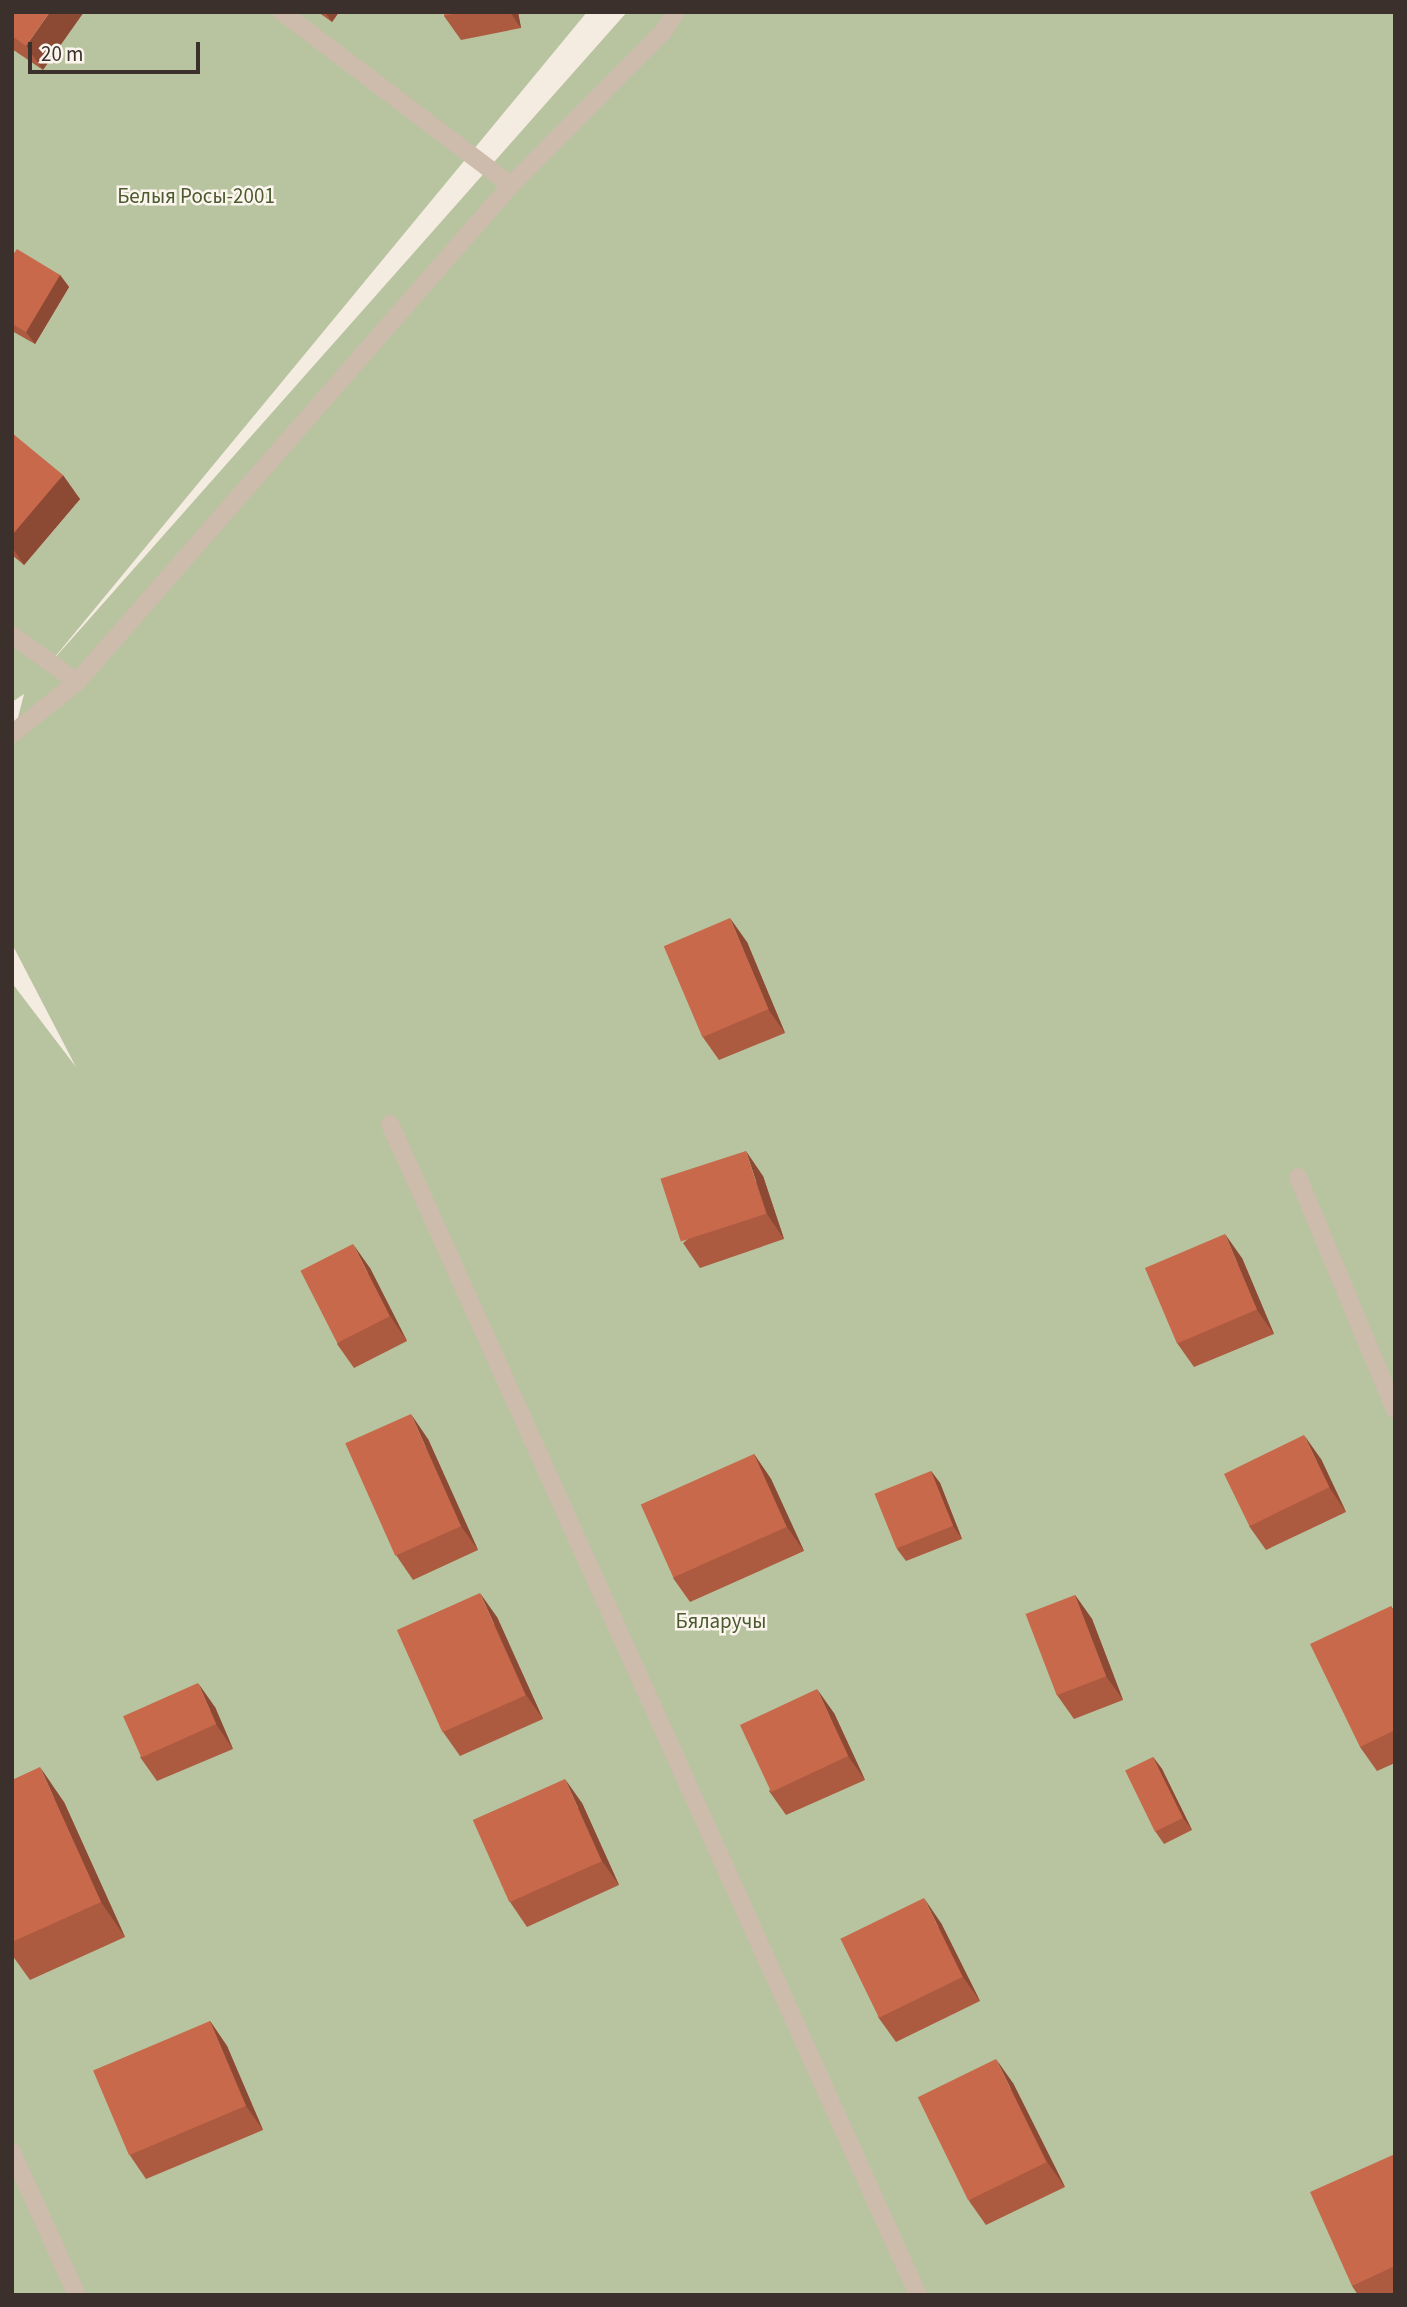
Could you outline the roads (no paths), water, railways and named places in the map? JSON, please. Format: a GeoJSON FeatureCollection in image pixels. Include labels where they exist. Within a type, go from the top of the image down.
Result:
{"type":"FeatureCollection","features":[{"type":"Feature","properties":{"kind":"street"},"geometry":{"type":"LineString","coordinates":[[282,12],[510,185]]}},
{"type":"Feature","properties":{"kind":"street"},"geometry":{"type":"LineString","coordinates":[[12,734],[77,682],[510,185],[663,32],[676,12]]}},
{"type":"Feature","properties":{"kind":"street"},"geometry":{"type":"LineString","coordinates":[[12,635],[77,682]]}},
{"type":"Feature","properties":{"kind":"street"},"geometry":{"type":"LineString","coordinates":[[390,1124],[918,2295]]}},
{"type":"Feature","properties":{"kind":"street"},"geometry":{"type":"LineString","coordinates":[[1298,1177],[1395,1410]]}},
{"type":"Feature","properties":{"kind":"street"},"geometry":{"type":"LineString","coordinates":[[12,2152],[77,2295]]}},
{"type":"Feature","properties":{"kind":"park label","name":"Белыя Росы-2001"},"geometry":{"type":"Point","coordinates":[196,196]}},
{"type":"Feature","properties":{"kind":"park label","name":"Бяларучы"},"geometry":{"type":"Point","coordinates":[721,1621]}}]}
